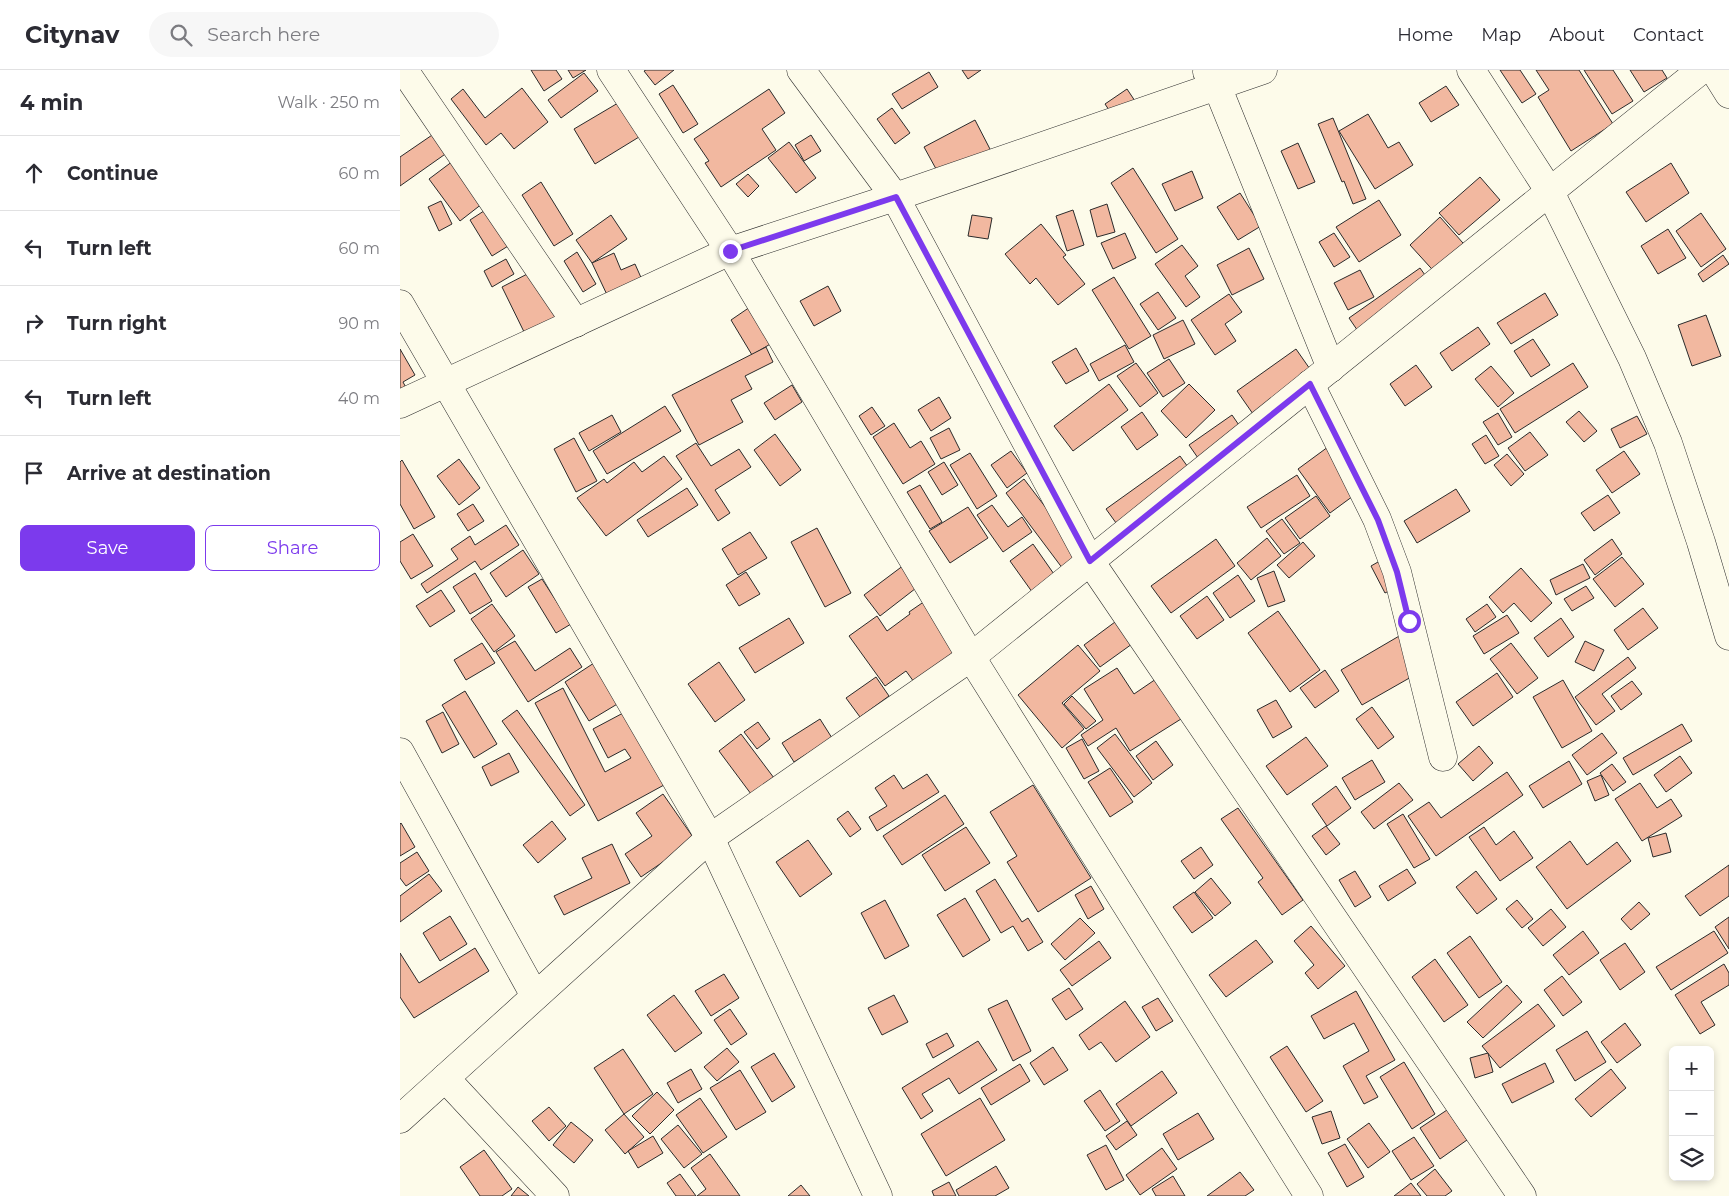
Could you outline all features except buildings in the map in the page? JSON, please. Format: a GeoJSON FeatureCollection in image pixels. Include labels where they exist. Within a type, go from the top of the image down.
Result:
{"type":"FeatureCollection","features":[{"type":"Feature","properties":{"kind":"street"},"geometry":{"type":"LineString","coordinates":[[404,70],[576,323]]}},
{"type":"Feature","properties":{"kind":"street"},"geometry":{"type":"LineString","coordinates":[[611,70],[730,251],[971,657],[1309,1196]]}},
{"type":"Feature","properties":{"kind":"street"},"geometry":{"type":"LineString","coordinates":[[801,70],[896,197],[1090,561],[1522,1196]]}},
{"type":"Feature","properties":{"kind":"street"},"geometry":{"type":"LineString","coordinates":[[400,404],[730,251],[896,197],[1211,78],[1263,70]]}},
{"type":"Feature","properties":{"kind":"street"},"geometry":{"type":"LineString","coordinates":[[1471,70],[1550,192],[1632,358],[1668,443],[1701,542],[1729,636]]}},
{"type":"Feature","properties":{"kind":"street"},"geometry":{"type":"LineString","coordinates":[[400,1119],[710,838],[971,657],[1701,70]]}},
{"type":"Feature","properties":{"kind":"street"},"geometry":{"type":"LineString","coordinates":[[1714,70],[1729,94]]}},
{"type":"Feature","properties":{"kind":"street"},"geometry":{"type":"LineString","coordinates":[[1211,78],[1320,376],[1397,572],[1443,757]]}},
{"type":"Feature","properties":{"kind":"street"},"geometry":{"type":"LineString","coordinates":[[400,304],[710,838],[878,1196]]}},
{"type":"Feature","properties":{"kind":"street"},"geometry":{"type":"LineString","coordinates":[[400,752],[535,996]]}},
{"type":"Feature","properties":{"kind":"street"},"geometry":{"type":"LineString","coordinates":[[445,1078],[555,1196]]}},
{"type":"Feature","properties":{"kind":"route"},"geometry":{"type":"LineString","coordinates":[[730,251],[896,197],[1090,561],[1310,384],[1378,520],[1397,572],[1409,621]]}}]}
